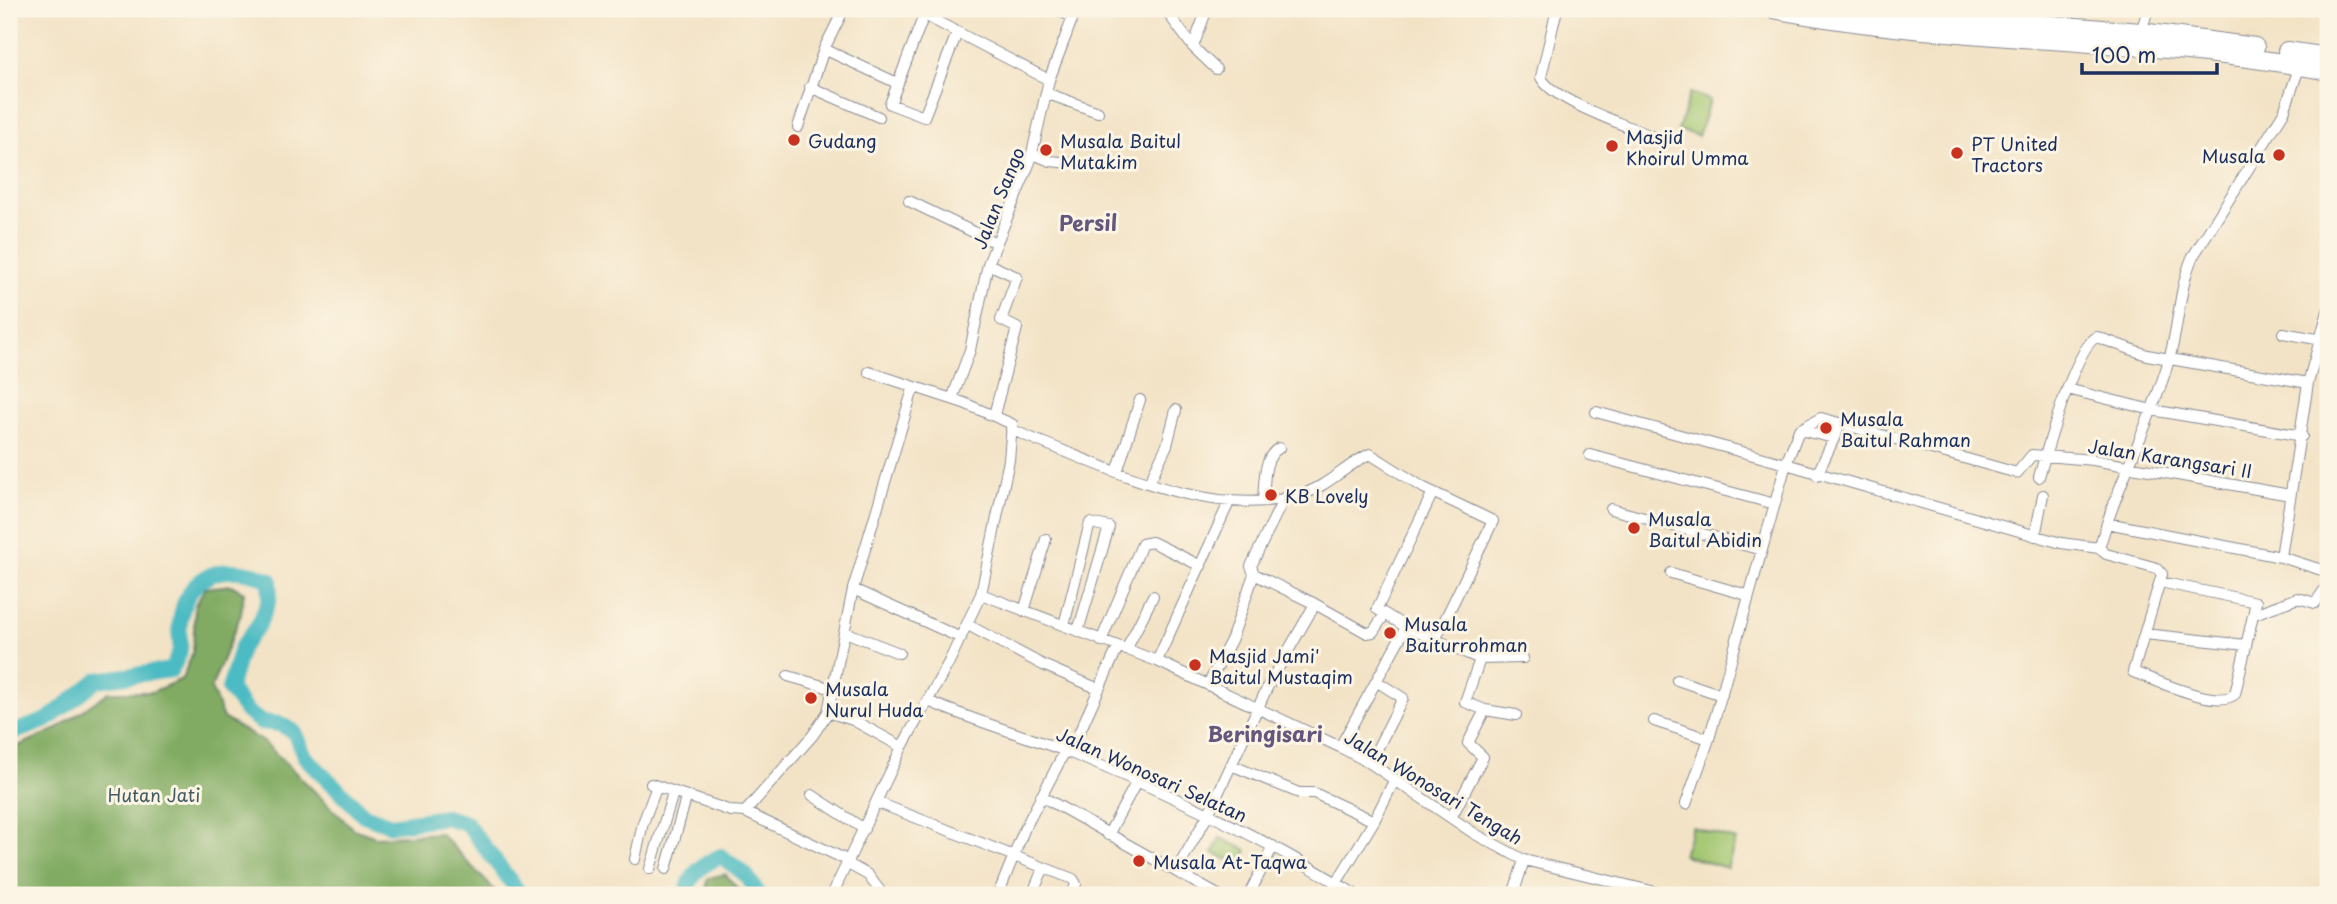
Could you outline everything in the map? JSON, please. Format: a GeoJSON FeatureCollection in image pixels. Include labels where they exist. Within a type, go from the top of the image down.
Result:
{"type":"FeatureCollection","features":[{"type":"Feature","properties":{"kind":"highway"},"geometry":{"type":"LineString","coordinates":[[1773,9],[1948,32],[2141,46],[2300,65],[2328,71]]}},
{"type":"Feature","properties":{"kind":"highway"},"geometry":{"type":"LineString","coordinates":[[1849,9],[2141,32],[2328,57]]}},
{"type":"Feature","properties":{"kind":"street"},"geometry":{"type":"LineString","coordinates":[[798,127],[824,49],[844,9]]}},
{"type":"Feature","properties":{"kind":"street"},"geometry":{"type":"LineString","coordinates":[[913,9],[1049,80]]}},
{"type":"Feature","properties":{"kind":"street"},"geometry":{"type":"LineString","coordinates":[[1054,9],[1074,13]]}},
{"type":"Feature","properties":{"kind":"street"},"geometry":{"type":"LineString","coordinates":[[1165,9],[1168,17],[1193,47],[1216,69]]}},
{"type":"Feature","properties":{"kind":"street"},"geometry":{"type":"LineString","coordinates":[[1193,47],[1207,9]]}},
{"type":"Feature","properties":{"kind":"street"},"geometry":{"type":"LineString","coordinates":[[1557,9],[1541,77],[1544,85],[1573,102],[1656,138]]}},
{"type":"Feature","properties":{"kind":"street"},"geometry":{"type":"LineString","coordinates":[[2141,32],[2148,9]]}},
{"type":"Feature","properties":{"kind":"street","name":"Jalan Sango"},"geometry":{"type":"LineString","coordinates":[[952,399],[970,350],[988,264],[1033,154],[1049,80],[1074,13]]}},
{"type":"Feature","properties":{"kind":"street"},"geometry":{"type":"LineString","coordinates":[[924,15],[890,103],[924,117],[957,33]]}},
{"type":"Feature","properties":{"kind":"street"},"geometry":{"type":"LineString","coordinates":[[824,49],[897,83]]}},
{"type":"Feature","properties":{"kind":"street"},"geometry":{"type":"LineString","coordinates":[[2099,548],[2126,467],[2152,410],[2169,359],[2184,280],[2192,258],[2284,112],[2300,65]]}},
{"type":"Feature","properties":{"kind":"street"},"geometry":{"type":"LineString","coordinates":[[810,87],[879,117]]}},
{"type":"Feature","properties":{"kind":"street"},"geometry":{"type":"LineString","coordinates":[[1046,93],[1098,112]]}},
{"type":"Feature","properties":{"kind":"street"},"geometry":{"type":"LineString","coordinates":[[1033,154],[1050,161],[1072,163]]}},
{"type":"Feature","properties":{"kind":"street"},"geometry":{"type":"LineString","coordinates":[[909,201],[996,243]]}},
{"type":"Feature","properties":{"kind":"street"},"geometry":{"type":"LineString","coordinates":[[988,264],[1017,277],[1001,320],[1017,328],[994,415]]}},
{"type":"Feature","properties":{"kind":"street"},"geometry":{"type":"LineString","coordinates":[[2281,558],[2302,436],[2308,383],[2324,340],[2328,311]]}},
{"type":"Feature","properties":{"kind":"street"},"geometry":{"type":"LineString","coordinates":[[2283,333],[2324,340]]}},
{"type":"Feature","properties":{"kind":"street"},"geometry":{"type":"LineString","coordinates":[[2039,477],[2067,388],[2092,338],[2097,337],[2147,355],[2308,383]]}},
{"type":"Feature","properties":{"kind":"street"},"geometry":{"type":"LineString","coordinates":[[869,372],[994,415],[1012,426],[1117,472],[1182,494],[1230,500],[1284,498],[1310,491],[1370,454],[1433,492],[1491,519],[1492,526],[1435,640]]}},
{"type":"Feature","properties":{"kind":"street"},"geometry":{"type":"LineString","coordinates":[[2067,388],[2152,410],[2302,436]]}},
{"type":"Feature","properties":{"kind":"street"},"geometry":{"type":"LineString","coordinates":[[745,812],[813,735],[828,712],[853,589],[913,389]]}},
{"type":"Feature","properties":{"kind":"street"},"geometry":{"type":"LineString","coordinates":[[1117,472],[1140,400]]}},
{"type":"Feature","properties":{"kind":"street"},"geometry":{"type":"LineString","coordinates":[[1149,483],[1167,445],[1176,410]]}},
{"type":"Feature","properties":{"kind":"street"},"geometry":{"type":"LineString","coordinates":[[1596,412],[2035,536],[2099,548],[2106,554],[2157,568],[2162,574],[2133,672],[2222,701],[2235,694],[2256,602],[2160,582]]}},
{"type":"Feature","properties":{"kind":"street"},"geometry":{"type":"LineString","coordinates":[[1686,804],[1709,739],[1747,595],[1786,464],[1799,430],[1821,418],[2017,473],[2030,456],[2045,456]]}},
{"type":"Feature","properties":{"kind":"street"},"geometry":{"type":"LineString","coordinates":[[1817,475],[1841,423]]}},
{"type":"Feature","properties":{"kind":"street"},"geometry":{"type":"LineString","coordinates":[[832,895],[902,747],[968,625],[981,594],[1009,460],[1012,426]]}},
{"type":"Feature","properties":{"kind":"street"},"geometry":{"type":"LineString","coordinates":[[1799,430],[1834,438]]}},
{"type":"Feature","properties":{"kind":"street"},"geometry":{"type":"LineString","coordinates":[[1263,500],[1267,463],[1273,451],[1279,448]]}},
{"type":"Feature","properties":{"kind":"street"},"geometry":{"type":"LineString","coordinates":[[1590,455],[1775,504]]}},
{"type":"Feature","properties":{"kind":"street","name":"Jalan Karangsari II"},"geometry":{"type":"LineString","coordinates":[[2045,456],[2210,479],[2290,495]]}},
{"type":"Feature","properties":{"kind":"street"},"geometry":{"type":"LineString","coordinates":[[1433,492],[1377,607],[1406,627],[1480,659],[1522,658]]}},
{"type":"Feature","properties":{"kind":"street"},"geometry":{"type":"LineString","coordinates":[[2035,536],[2043,495]]}},
{"type":"Feature","properties":{"kind":"street"},"geometry":{"type":"LineString","coordinates":[[1208,685],[1232,638],[1254,574],[1251,566],[1284,498]]}},
{"type":"Feature","properties":{"kind":"street"},"geometry":{"type":"LineString","coordinates":[[1157,661],[1230,500]]}},
{"type":"Feature","properties":{"kind":"street"},"geometry":{"type":"LineString","coordinates":[[1611,509],[1762,550]]}},
{"type":"Feature","properties":{"kind":"street"},"geometry":{"type":"LineString","coordinates":[[1064,625],[1090,523],[1109,529],[1078,631]]}},
{"type":"Feature","properties":{"kind":"street"},"geometry":{"type":"LineString","coordinates":[[2107,523],[2281,558],[2328,572]]}},
{"type":"Feature","properties":{"kind":"street"},"geometry":{"type":"LineString","coordinates":[[1024,611],[1046,539]]}},
{"type":"Feature","properties":{"kind":"street"},"geometry":{"type":"LineString","coordinates":[[1101,640],[1142,544],[1152,542],[1201,566]]}},
{"type":"Feature","properties":{"kind":"street"},"geometry":{"type":"LineString","coordinates":[[1671,573],[1747,595]]}},
{"type":"Feature","properties":{"kind":"street"},"geometry":{"type":"LineString","coordinates":[[1254,574],[1367,633],[1373,632],[1385,614]]}},
{"type":"Feature","properties":{"kind":"street"},"geometry":{"type":"LineString","coordinates":[[2253,614],[2298,598],[2315,603],[2328,584]]}},
{"type":"Feature","properties":{"kind":"street"},"geometry":{"type":"LineString","coordinates":[[853,589],[961,638]]}},
{"type":"Feature","properties":{"kind":"street","name":"Jalan Wonosari Tengah"},"geometry":{"type":"LineString","coordinates":[[981,594],[1157,661],[1340,747],[1370,763],[1451,818],[1524,860],[1668,895]]}},
{"type":"Feature","properties":{"kind":"street"},"geometry":{"type":"LineString","coordinates":[[998,895],[1041,796],[1153,596]]}},
{"type":"Feature","properties":{"kind":"street"},"geometry":{"type":"LineString","coordinates":[[1176,871],[1208,815],[1259,711],[1268,686],[1315,604]]}},
{"type":"Feature","properties":{"kind":"street"},"geometry":{"type":"LineString","coordinates":[[968,625],[1043,665],[1099,689]]}},
{"type":"Feature","properties":{"kind":"street"},"geometry":{"type":"LineString","coordinates":[[1340,747],[1406,627]]}},
{"type":"Feature","properties":{"kind":"street"},"geometry":{"type":"LineString","coordinates":[[845,632],[899,653]]}},
{"type":"Feature","properties":{"kind":"street"},"geometry":{"type":"LineString","coordinates":[[2145,634],[2246,645]]}},
{"type":"Feature","properties":{"kind":"street"},"geometry":{"type":"LineString","coordinates":[[1480,659],[1465,702],[1485,710],[1516,715]]}},
{"type":"Feature","properties":{"kind":"street"},"geometry":{"type":"LineString","coordinates":[[788,676],[833,689]]}},
{"type":"Feature","properties":{"kind":"street"},"geometry":{"type":"LineString","coordinates":[[1677,680],[1722,695]]}},
{"type":"Feature","properties":{"kind":"street"},"geometry":{"type":"LineString","coordinates":[[1370,763],[1403,698],[1376,681]]}},
{"type":"Feature","properties":{"kind":"street","name":"Jalan Wonosari Selatan"},"geometry":{"type":"LineString","coordinates":[[928,701],[983,725],[1068,752],[1137,781],[1273,846],[1356,895]]}},
{"type":"Feature","properties":{"kind":"street"},"geometry":{"type":"LineString","coordinates":[[1451,818],[1483,757],[1468,743],[1485,710]]}},
{"type":"Feature","properties":{"kind":"street"},"geometry":{"type":"LineString","coordinates":[[828,712],[853,720],[902,747]]}},
{"type":"Feature","properties":{"kind":"street"},"geometry":{"type":"LineString","coordinates":[[1654,721],[1709,739]]}},
{"type":"Feature","properties":{"kind":"street"},"geometry":{"type":"LineString","coordinates":[[1231,765],[1299,793],[1314,793],[1374,821]]}},
{"type":"Feature","properties":{"kind":"street"},"geometry":{"type":"LineString","coordinates":[[1329,895],[1374,821],[1395,779]]}},
{"type":"Feature","properties":{"kind":"street"},"geometry":{"type":"LineString","coordinates":[[1108,835],[1137,781]]}},
{"type":"Feature","properties":{"kind":"street"},"geometry":{"type":"LineString","coordinates":[[635,859],[654,785],[686,798],[731,811],[745,812],[849,862],[868,875],[883,895]]}},
{"type":"Feature","properties":{"kind":"street"},"geometry":{"type":"LineString","coordinates":[[650,869],[673,793]]}},
{"type":"Feature","properties":{"kind":"street"},"geometry":{"type":"LineString","coordinates":[[812,795],[864,829]]}},
{"type":"Feature","properties":{"kind":"street"},"geometry":{"type":"LineString","coordinates":[[1041,796],[1217,895]]}},
{"type":"Feature","properties":{"kind":"street"},"geometry":{"type":"LineString","coordinates":[[666,869],[686,798]]}},
{"type":"Feature","properties":{"kind":"street"},"geometry":{"type":"LineString","coordinates":[[876,802],[1075,881],[1072,895]]}},
{"type":"Feature","properties":{"kind":"street"},"geometry":{"type":"LineString","coordinates":[[639,844],[657,848]]}},
{"type":"Feature","properties":{"kind":"street"},"geometry":{"type":"LineString","coordinates":[[1249,895],[1273,846]]}},
{"type":"Feature","properties":{"kind":"street"},"geometry":{"type":"LineString","coordinates":[[1513,895],[1524,860]]}},
{"type":"Feature","properties":{"kind":"street"},"geometry":{"type":"LineString","coordinates":[[1032,895],[1042,869]]}},
{"type":"Feature","properties":{"kind":"green space"},"geometry":{"type":"Polygon","coordinates":[[[1690,93],[1710,100],[1698,136],[1678,130],[1690,93]]]}},
{"type":"Feature","properties":{"kind":"green space","name":"Hutan Jati"},"geometry":{"type":"Polygon","coordinates":[[[231,585],[244,592],[241,614],[211,688],[223,718],[264,742],[353,829],[376,837],[440,833],[499,895],[9,895],[9,750],[55,730],[109,692],[152,692],[182,679],[193,652],[195,605],[205,588],[231,585]]]}},
{"type":"Feature","properties":{"kind":"green space"},"geometry":{"type":"Polygon","coordinates":[[[1692,827],[1736,840],[1727,868],[1683,855],[1692,827]]]}},
{"type":"Feature","properties":{"kind":"green space"},"geometry":{"type":"Polygon","coordinates":[[[1220,838],[1247,850],[1240,865],[1213,853],[1220,838]]]}},
{"type":"Feature","properties":{"kind":"green space"},"geometry":{"type":"Polygon","coordinates":[[[725,874],[743,895],[705,895],[708,878],[725,874]]]}},
{"type":"Feature","properties":{"kind":"waterway"},"geometry":{"type":"LineString","coordinates":[[9,734],[47,720],[97,680],[171,670],[180,650],[180,623],[190,592],[211,575],[239,571],[254,574],[270,580],[269,600],[259,624],[241,648],[229,689],[247,712],[261,722],[280,724],[294,732],[305,757],[364,815],[391,825],[445,817],[466,823],[521,895]]}},
{"type":"Feature","properties":{"kind":"waterway"},"geometry":{"type":"LineString","coordinates":[[687,895],[691,881],[698,871],[721,856],[746,875],[759,895]]}},
{"type":"Feature","properties":{"kind":"place","name":"Gudang"},"geometry":{"type":"Point","coordinates":[794,140]}},
{"type":"Feature","properties":{"kind":"place","name":"Masjid Khoirul Umma"},"geometry":{"type":"Point","coordinates":[1612,146]}},
{"type":"Feature","properties":{"kind":"place","name":"Musala Baitul Mutakim"},"geometry":{"type":"Point","coordinates":[1046,150]}},
{"type":"Feature","properties":{"kind":"place","name":"PT United Tractors"},"geometry":{"type":"Point","coordinates":[1957,153]}},
{"type":"Feature","properties":{"kind":"place","name":"Musala"},"geometry":{"type":"Point","coordinates":[2279,155]}},
{"type":"Feature","properties":{"kind":"place","name":"Musala Baitul Rahman"},"geometry":{"type":"Point","coordinates":[1826,428]}},
{"type":"Feature","properties":{"kind":"place","name":"KB Lovely"},"geometry":{"type":"Point","coordinates":[1271,495]}},
{"type":"Feature","properties":{"kind":"place","name":"Musala Baitul Abidin"},"geometry":{"type":"Point","coordinates":[1634,528]}},
{"type":"Feature","properties":{"kind":"place","name":"Musala Baiturrohman"},"geometry":{"type":"Point","coordinates":[1390,633]}},
{"type":"Feature","properties":{"kind":"place","name":"Masjid Jami' Baitul Mustaqim"},"geometry":{"type":"Point","coordinates":[1195,665]}},
{"type":"Feature","properties":{"kind":"place","name":"Musala Nurul Huda"},"geometry":{"type":"Point","coordinates":[811,698]}},
{"type":"Feature","properties":{"kind":"place","name":"Musala At-Taqwa"},"geometry":{"type":"Point","coordinates":[1139,861]}},
{"type":"Feature","properties":{"kind":"district","name":"Persil"},"geometry":{"type":"Point","coordinates":[1088,222]}},
{"type":"Feature","properties":{"kind":"district","name":"Beringisari"},"geometry":{"type":"Point","coordinates":[1265,733]}}]}
